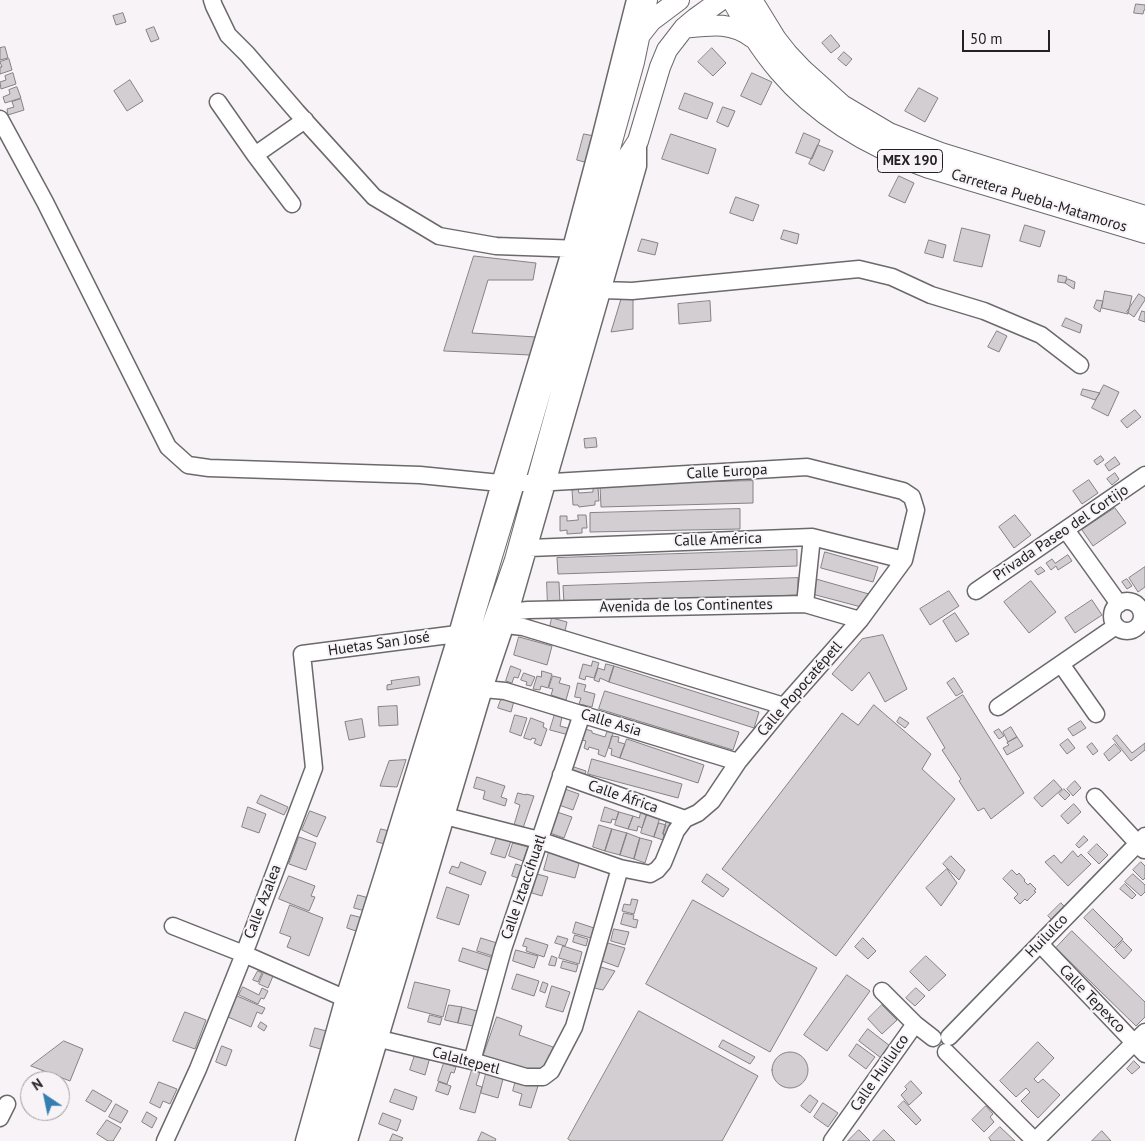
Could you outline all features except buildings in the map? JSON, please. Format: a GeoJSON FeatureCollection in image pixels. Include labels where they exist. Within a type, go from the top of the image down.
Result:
{"type":"FeatureCollection","features":[{"type":"Feature","properties":{"kind":"main road"},"geometry":{"type":"LineString","coordinates":[[316,1141],[410,824],[507,483],[585,249],[634,62],[647,0]]}},
{"type":"Feature","properties":{"kind":"main road"},"geometry":{"type":"LineString","coordinates":[[616,75],[630,47],[651,21],[679,0]]}},
{"type":"Feature","properties":{"kind":"main road"},"geometry":{"type":"LineString","coordinates":[[334,1141],[411,893],[476,674],[542,482],[585,249],[625,161],[638,141],[660,67],[667,50],[684,28],[721,0]]}},
{"type":"Feature","properties":{"kind":"main road","name":"Carretera Puebla-Matamoros"},"geometry":{"type":"LineString","coordinates":[[732,0],[759,45],[780,72],[827,116],[887,151],[929,168],[1145,233]]}},
{"type":"Feature","properties":{"kind":"main road","name":"Carretera Puebla-Matamoros"},"geometry":{"type":"LineString","coordinates":[[752,0],[776,39],[803,70],[842,105],[889,134],[941,153],[1145,216]]}},
{"type":"Feature","properties":{"kind":"main road"},"geometry":{"type":"LineString","coordinates":[[684,28],[727,25],[748,34],[759,45]]}},
{"type":"Feature","properties":{"kind":"street"},"geometry":{"type":"LineString","coordinates":[[212,0],[228,35],[374,197],[439,236],[496,246],[585,249],[616,75],[634,0]]}},
{"type":"Feature","properties":{"kind":"street"},"geometry":{"type":"LineString","coordinates":[[218,102],[292,204]]}},
{"type":"Feature","properties":{"kind":"street"},"geometry":{"type":"LineString","coordinates":[[252,151],[301,116]]}},
{"type":"Feature","properties":{"kind":"street","name":"Calle Europa"},"geometry":{"type":"LineString","coordinates":[[0,119],[46,202],[168,447],[188,465],[210,468],[420,475],[507,483],[807,467],[903,491]]}},
{"type":"Feature","properties":{"kind":"street"},"geometry":{"type":"LineString","coordinates":[[348,1141],[445,816],[529,548],[542,482],[603,290],[638,166],[638,141]]}},
{"type":"Feature","properties":{"kind":"street"},"geometry":{"type":"LineString","coordinates":[[603,290],[632,291],[859,269],[892,277],[931,295],[984,311],[1041,335],[1080,365]]}},
{"type":"Feature","properties":{"kind":"street","name":"Privada Paseo del Cortijo"},"geometry":{"type":"LineString","coordinates":[[976,591],[1145,475]]}},
{"type":"Feature","properties":{"kind":"street"},"geometry":{"type":"LineString","coordinates":[[304,1141],[344,998],[456,634],[507,483]]}},
{"type":"Feature","properties":{"kind":"street","name":"Calle Popocatépetl"},"geometry":{"type":"LineString","coordinates":[[620,868],[650,874],[657,870],[663,863],[676,831],[685,819],[698,813],[712,801],[738,762],[784,706],[860,620],[904,560],[916,510],[912,496],[903,491]]}},
{"type":"Feature","properties":{"kind":"street"},"geometry":{"type":"LineString","coordinates":[[1066,530],[1119,604]]}},
{"type":"Feature","properties":{"kind":"street"},"geometry":{"type":"LineString","coordinates":[[805,604],[812,537]]}},
{"type":"Feature","properties":{"kind":"street","name":"Calle América"},"geometry":{"type":"LineString","coordinates":[[529,548],[812,537],[904,560]]}},
{"type":"Feature","properties":{"kind":"street"},"geometry":{"type":"LineString","coordinates":[[1124,601],[1131,601],[1143,607],[1142,621],[1133,630],[1121,630],[1116,626],[1112,614],[1114,608],[1119,604],[1124,601]]}},
{"type":"Feature","properties":{"kind":"street","name":"Avenida de los Continentes"},"geometry":{"type":"LineString","coordinates":[[508,618],[528,610],[805,604],[860,620]]}},
{"type":"Feature","properties":{"kind":"street"},"geometry":{"type":"LineString","coordinates":[[508,618],[523,627],[784,706]]}},
{"type":"Feature","properties":{"kind":"street"},"geometry":{"type":"LineString","coordinates":[[998,707],[1116,626]]}},
{"type":"Feature","properties":{"kind":"street","name":"Huetas San José"},"geometry":{"type":"LineString","coordinates":[[302,654],[456,634]]}},
{"type":"Feature","properties":{"kind":"street","name":"Calle Azalea"},"geometry":{"type":"LineString","coordinates":[[165,1141],[198,1069],[244,954],[314,768],[302,654]]}},
{"type":"Feature","properties":{"kind":"street"},"geometry":{"type":"LineString","coordinates":[[1061,664],[1096,714]]}},
{"type":"Feature","properties":{"kind":"street","name":"Calle Asia"},"geometry":{"type":"LineString","coordinates":[[484,689],[505,691],[738,762]]}},
{"type":"Feature","properties":{"kind":"street","name":"Calle Iztaccíhuatl"},"geometry":{"type":"LineString","coordinates":[[472,1062],[503,949],[582,714]]}},
{"type":"Feature","properties":{"kind":"street","name":"Calle África"},"geometry":{"type":"LineString","coordinates":[[561,775],[685,819]]}},
{"type":"Feature","properties":{"kind":"street"},"geometry":{"type":"LineString","coordinates":[[1095,797],[1142,843]]}},
{"type":"Feature","properties":{"kind":"street"},"geometry":{"type":"LineString","coordinates":[[445,816],[540,840],[620,868]]}},
{"type":"Feature","properties":{"kind":"street","name":"Huilulco"},"geometry":{"type":"LineString","coordinates":[[943,1042],[1142,843]]}},
{"type":"Feature","properties":{"kind":"street","name":"Calaltepetl"},"geometry":{"type":"LineString","coordinates":[[380,1039],[526,1077],[543,1078],[550,1071],[574,1027],[620,868]]}},
{"type":"Feature","properties":{"kind":"street"},"geometry":{"type":"LineString","coordinates":[[173,926],[244,954],[344,998]]}},
{"type":"Feature","properties":{"kind":"street","name":"Calle Tepexco"},"geometry":{"type":"LineString","coordinates":[[1040,944],[1141,1043]]}},
{"type":"Feature","properties":{"kind":"street"},"geometry":{"type":"LineString","coordinates":[[882,991],[915,1024]]}},
{"type":"Feature","properties":{"kind":"street","name":"Calle Huilulco"},"geometry":{"type":"LineString","coordinates":[[833,1141],[915,1024],[943,1042],[1035,1141]]}},
{"type":"Feature","properties":{"kind":"street"},"geometry":{"type":"LineString","coordinates":[[1035,1141],[1141,1043]]}}]}
